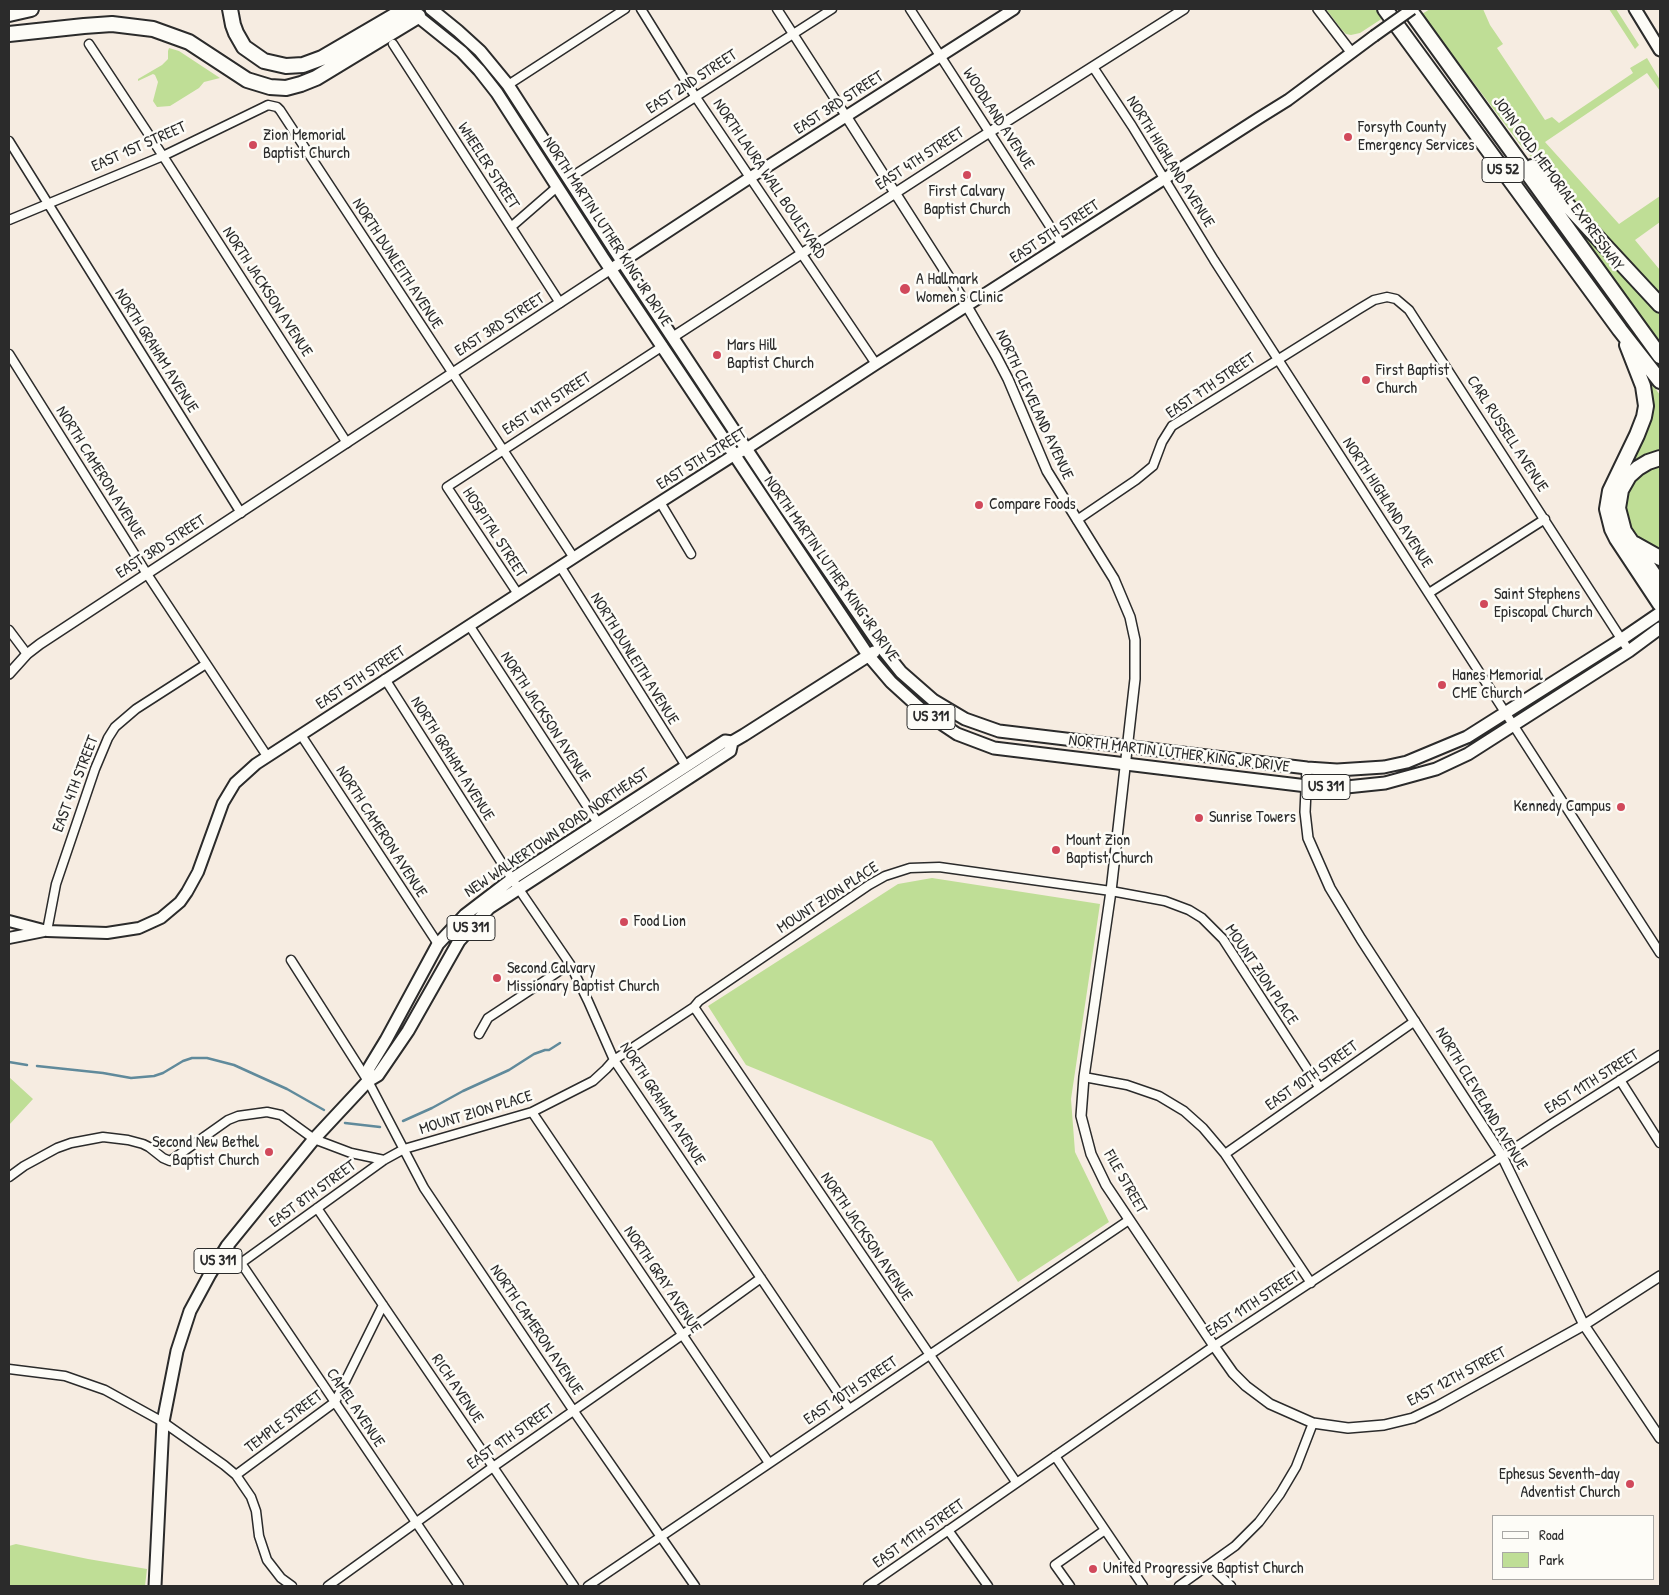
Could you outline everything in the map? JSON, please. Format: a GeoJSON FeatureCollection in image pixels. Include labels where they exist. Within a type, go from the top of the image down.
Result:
{"type":"FeatureCollection","features":[{"type":"Feature","properties":{"kind":"highway"},"geometry":{"type":"LineString","coordinates":[[9,14],[31,9]]}},
{"type":"Feature","properties":{"kind":"highway"},"geometry":{"type":"LineString","coordinates":[[230,9],[233,25],[244,47],[257,58],[279,66],[294,66],[317,60],[379,25],[414,11]]}},
{"type":"Feature","properties":{"kind":"highway"},"geometry":{"type":"LineString","coordinates":[[379,25],[387,9]]}},
{"type":"Feature","properties":{"kind":"highway","name":"US 52"},"geometry":{"type":"LineString","coordinates":[[1385,9],[1620,330],[1660,381]]}},
{"type":"Feature","properties":{"kind":"highway","name":"JOHN GOLD MEMORIAL EXPRESSWAY"},"geometry":{"type":"LineString","coordinates":[[1411,9],[1559,218],[1660,356]]}},
{"type":"Feature","properties":{"kind":"highway"},"geometry":{"type":"LineString","coordinates":[[9,34],[98,25],[126,25],[153,29],[189,42],[247,80],[270,87],[286,88],[316,78],[414,11]]}},
{"type":"Feature","properties":{"kind":"highway"},"geometry":{"type":"LineString","coordinates":[[1500,134],[1571,207],[1660,305]]}},
{"type":"Feature","properties":{"kind":"highway"},"geometry":{"type":"LineString","coordinates":[[1620,330],[1643,386],[1646,406],[1637,435],[1610,491],[1607,509],[1612,529],[1617,539],[1660,604]]}},
{"type":"Feature","properties":{"kind":"highway"},"geometry":{"type":"LineString","coordinates":[[1660,458],[1648,462],[1629,476],[1621,490],[1618,508],[1619,516],[1629,540],[1660,584]]}},
{"type":"Feature","properties":{"kind":"highway"},"geometry":{"type":"LineString","coordinates":[[1629,540],[1660,558]]}},
{"type":"Feature","properties":{"kind":"main road","name":"NORTH MARTIN LUTHER KING JR DRIVE"},"geometry":{"type":"LineString","coordinates":[[431,9],[475,46],[508,86],[746,449],[881,647],[901,672],[933,700],[965,719],[998,731],[1307,768],[1337,770],[1384,767],[1408,762],[1467,737],[1660,613]]}},
{"type":"Feature","properties":{"kind":"main road","name":"EAST 3RD STREET"},"geometry":{"type":"LineString","coordinates":[[611,269],[1014,9]]}},
{"type":"Feature","properties":{"kind":"main road","name":"EAST 5TH STREET"},"geometry":{"type":"LineString","coordinates":[[9,921],[47,931],[91,934],[139,928],[151,923],[171,910],[180,902],[193,882],[217,817],[229,792],[242,776],[267,756],[1288,100],[1411,9]]}},
{"type":"Feature","properties":{"kind":"main road"},"geometry":{"type":"LineString","coordinates":[[1635,9],[1660,50]]}},
{"type":"Feature","properties":{"kind":"main road","name":"NORTH MARTIN LUTHER KING JR DRIVE"},"geometry":{"type":"LineString","coordinates":[[414,11],[462,52],[480,70],[497,93],[611,269],[868,656],[891,682],[924,712],[957,734],[994,748],[1307,786],[1337,788],[1384,783],[1436,769],[1468,754],[1629,651],[1660,628]]}},
{"type":"Feature","properties":{"kind":"main road","name":"NEW WALKERTOWN ROAD NORTHEAST"},"geometry":{"type":"LineString","coordinates":[[155,1586],[163,1422],[177,1351],[190,1312],[227,1246],[314,1139],[368,1081],[378,1075],[408,1031],[459,941],[489,908],[515,884],[598,823],[725,741],[732,742],[881,647]]}},
{"type":"Feature","properties":{"kind":"main road","name":"NEW WALKERTOWN ROAD NORTHEAST"},"geometry":{"type":"LineString","coordinates":[[368,1081],[369,1068],[438,944],[464,915],[730,751],[732,742]]}},
{"type":"Feature","properties":{"kind":"main road","name":"EAST 5TH STREET"},"geometry":{"type":"LineString","coordinates":[[9,938],[47,931]]}},
{"type":"Feature","properties":{"kind":"main road"},"geometry":{"type":"LineString","coordinates":[[420,1008],[416,1001],[439,958],[438,944]]}},
{"type":"Feature","properties":{"kind":"street"},"geometry":{"type":"LineString","coordinates":[[508,86],[625,9]]}},
{"type":"Feature","properties":{"kind":"street","name":"NORTH LAURA WALL BOULEVARD"},"geometry":{"type":"LineString","coordinates":[[641,9],[695,96],[876,364]]}},
{"type":"Feature","properties":{"kind":"street","name":"NORTH CLEVELAND AVENUE"},"geometry":{"type":"LineString","coordinates":[[776,9],[794,33],[967,306],[1008,378],[1046,472],[1114,579],[1130,617],[1135,640],[1135,676],[1126,764]]}},
{"type":"Feature","properties":{"kind":"street","name":"EAST 2ND STREET"},"geometry":{"type":"LineString","coordinates":[[568,178],[832,9]]}},
{"type":"Feature","properties":{"kind":"street","name":"WOODLAND AVENUE"},"geometry":{"type":"LineString","coordinates":[[910,9],[1062,245]]}},
{"type":"Feature","properties":{"kind":"street","name":"EAST 4TH STREET"},"geometry":{"type":"LineString","coordinates":[[673,338],[895,193],[1184,9]]}},
{"type":"Feature","properties":{"kind":"street"},"geometry":{"type":"LineString","coordinates":[[1318,9],[1351,52]]}},
{"type":"Feature","properties":{"kind":"street","name":"NORTH JACKSON AVENUE"},"geometry":{"type":"LineString","coordinates":[[89,44],[347,443]]}},
{"type":"Feature","properties":{"kind":"street","name":"WHEELER STREET"},"geometry":{"type":"LineString","coordinates":[[393,44],[560,303]]}},
{"type":"Feature","properties":{"kind":"street","name":"NORTH HIGHLAND AVENUE"},"geometry":{"type":"LineString","coordinates":[[1093,67],[1660,953]]}},
{"type":"Feature","properties":{"kind":"street","name":"EAST 1ST STREET"},"geometry":{"type":"LineString","coordinates":[[9,220],[163,156],[268,105],[273,105],[280,110]]}},
{"type":"Feature","properties":{"kind":"street","name":"NORTH DUNLEITH AVENUE"},"geometry":{"type":"LineString","coordinates":[[280,110],[574,558]]}},
{"type":"Feature","properties":{"kind":"street","name":"NORTH GRAHAM AVENUE"},"geometry":{"type":"LineString","coordinates":[[9,141],[241,512]]}},
{"type":"Feature","properties":{"kind":"street"},"geometry":{"type":"LineString","coordinates":[[511,227],[557,187]]}},
{"type":"Feature","properties":{"kind":"street","name":"EAST 3RD STREET"},"geometry":{"type":"LineString","coordinates":[[9,674],[26,654],[611,269]]}},
{"type":"Feature","properties":{"kind":"street","name":"CARL RUSSELL AVENUE"},"geometry":{"type":"LineString","coordinates":[[1278,358],[1374,300],[1396,299],[1409,310],[1629,651]]}},
{"type":"Feature","properties":{"kind":"street","name":"EAST 4TH STREET"},"geometry":{"type":"LineString","coordinates":[[447,487],[662,346]]}},
{"type":"Feature","properties":{"kind":"street","name":"NORTH CAMERON AVENUE"},"geometry":{"type":"LineString","coordinates":[[9,354],[147,574],[267,756]]}},
{"type":"Feature","properties":{"kind":"street","name":"EAST 7TH STREET"},"geometry":{"type":"LineString","coordinates":[[1077,520],[1136,480],[1153,466],[1162,442],[1172,426],[1278,358]]}},
{"type":"Feature","properties":{"kind":"street","name":"HOSPITAL STREET"},"geometry":{"type":"LineString","coordinates":[[447,487],[518,594]]}},
{"type":"Feature","properties":{"kind":"street"},"geometry":{"type":"LineString","coordinates":[[660,502],[691,554]]}},
{"type":"Feature","properties":{"kind":"street"},"geometry":{"type":"LineString","coordinates":[[1429,593],[1545,519]]}},
{"type":"Feature","properties":{"kind":"street","name":"NORTH DUNLEITH AVENUE"},"geometry":{"type":"LineString","coordinates":[[560,566],[686,766]]}},
{"type":"Feature","properties":{"kind":"street","name":"NORTH JACKSON AVENUE"},"geometry":{"type":"LineString","coordinates":[[469,626],[598,823]]}},
{"type":"Feature","properties":{"kind":"street"},"geometry":{"type":"LineString","coordinates":[[9,630],[26,654]]}},
{"type":"Feature","properties":{"kind":"street","name":"EAST 4TH STREET"},"geometry":{"type":"LineString","coordinates":[[47,931],[56,884],[95,768],[108,738],[115,727],[130,713],[206,664]]}},
{"type":"Feature","properties":{"kind":"street","name":"NORTH GRAHAM AVENUE"},"geometry":{"type":"LineString","coordinates":[[385,680],[515,884],[570,964],[614,1060],[849,1409]]}},
{"type":"Feature","properties":{"kind":"street","name":"NORTH CAMERON AVENUE"},"geometry":{"type":"LineString","coordinates":[[301,735],[438,944]]}},
{"type":"Feature","properties":{"kind":"street","name":"FILE STREET"},"geometry":{"type":"LineString","coordinates":[[1126,764],[1111,892],[1084,1076],[1081,1116],[1091,1154],[1106,1185],[1234,1373],[1257,1396],[1270,1404],[1313,1423]]}},
{"type":"Feature","properties":{"kind":"street","name":"NORTH CLEVELAND AVENUE"},"geometry":{"type":"LineString","coordinates":[[1307,768],[1305,812],[1308,838],[1330,888],[1361,940],[1502,1156],[1584,1325],[1658,1427],[1660,1438]]}},
{"type":"Feature","properties":{"kind":"street","name":"MOUNT ZION PLACE"},"geometry":{"type":"LineString","coordinates":[[404,1149],[532,1112],[593,1081],[614,1060],[694,1007],[699,1001],[847,900],[885,876],[895,872],[924,867],[1111,892],[1179,905],[1202,918],[1223,939],[1319,1087]]}},
{"type":"Feature","properties":{"kind":"street","name":"NORTH CAMERON AVENUE"},"geometry":{"type":"LineString","coordinates":[[291,960],[368,1081],[424,1188],[573,1410],[695,1586]]}},
{"type":"Feature","properties":{"kind":"street"},"geometry":{"type":"LineString","coordinates":[[479,1034],[488,1018],[570,964]]}},
{"type":"Feature","properties":{"kind":"street","name":"NORTH JACKSON AVENUE"},"geometry":{"type":"LineString","coordinates":[[694,1007],[1016,1482]]}},
{"type":"Feature","properties":{"kind":"street","name":"EAST 10TH STREET"},"geometry":{"type":"LineString","coordinates":[[1225,1154],[1415,1021]]}},
{"type":"Feature","properties":{"kind":"street","name":"EAST 11TH STREET"},"geometry":{"type":"LineString","coordinates":[[868,1586],[1214,1346],[1502,1156],[1660,1055]]}},
{"type":"Feature","properties":{"kind":"street"},"geometry":{"type":"LineString","coordinates":[[1084,1076],[1145,1090],[1172,1102],[1203,1128],[1225,1154],[1311,1283]]}},
{"type":"Feature","properties":{"kind":"street"},"geometry":{"type":"LineString","coordinates":[[1620,1080],[1660,1143]]}},
{"type":"Feature","properties":{"kind":"street"},"geometry":{"type":"LineString","coordinates":[[9,1177],[24,1166],[57,1148],[88,1139],[103,1137],[143,1144],[170,1161],[228,1120],[256,1112],[282,1115],[314,1139],[351,1153],[384,1160]]}},
{"type":"Feature","properties":{"kind":"street","name":"NORTH GRAY AVENUE"},"geometry":{"type":"LineString","coordinates":[[532,1112],[769,1463]]}},
{"type":"Feature","properties":{"kind":"street","name":"EAST 8TH STREET"},"geometry":{"type":"LineString","coordinates":[[241,1263],[384,1160],[404,1149]]}},
{"type":"Feature","properties":{"kind":"street","name":"RICH AVENUE"},"geometry":{"type":"LineString","coordinates":[[317,1208],[574,1586]]}},
{"type":"Feature","properties":{"kind":"street","name":"EAST 10TH STREET"},"geometry":{"type":"LineString","coordinates":[[588,1586],[1130,1220]]}},
{"type":"Feature","properties":{"kind":"street","name":"CAMEL AVENUE"},"geometry":{"type":"LineString","coordinates":[[227,1246],[241,1263],[459,1586]]}},
{"type":"Feature","properties":{"kind":"street","name":"EAST 12TH STREET"},"geometry":{"type":"LineString","coordinates":[[1313,1423],[1348,1428],[1384,1425],[1412,1418],[1458,1395],[1584,1325],[1660,1276]]}},
{"type":"Feature","properties":{"kind":"street","name":"EAST 9TH STREET"},"geometry":{"type":"LineString","coordinates":[[328,1586],[492,1467],[761,1278]]}},
{"type":"Feature","properties":{"kind":"street","name":"TEMPLE STREET"},"geometry":{"type":"LineString","coordinates":[[236,1475],[335,1402],[383,1305]]}},
{"type":"Feature","properties":{"kind":"street"},"geometry":{"type":"LineString","coordinates":[[9,1368],[65,1376],[105,1390],[163,1422],[236,1475],[251,1497],[256,1511],[259,1536],[267,1560],[281,1578],[292,1586]]}},
{"type":"Feature","properties":{"kind":"street"},"geometry":{"type":"LineString","coordinates":[[1179,1586],[1235,1546],[1258,1522],[1280,1494],[1296,1467],[1313,1423]]}},
{"type":"Feature","properties":{"kind":"street"},"geometry":{"type":"LineString","coordinates":[[1055,1456],[1143,1586]]}},
{"type":"Feature","properties":{"kind":"street"},"geometry":{"type":"LineString","coordinates":[[948,1530],[988,1586]]}},
{"type":"Feature","properties":{"kind":"street"},"geometry":{"type":"LineString","coordinates":[[1070,1586],[1055,1566],[1105,1530]]}},
{"type":"Feature","properties":{"kind":"street"},"geometry":{"type":"LineString","coordinates":[[1210,1565],[1231,1586]]}},
{"type":"Feature","properties":{"kind":"green space"},"geometry":{"type":"Polygon","coordinates":[[[1326,9],[1376,9],[1383,18],[1360,33],[1351,35],[1346,34],[1341,29],[1326,9]]]}},
{"type":"Feature","properties":{"kind":"green space"},"geometry":{"type":"Polygon","coordinates":[[[1430,9],[1483,9],[1490,25],[1503,44],[1497,48],[1545,120],[1552,117],[1559,123],[1633,73],[1630,68],[1647,58],[1660,80],[1660,91],[1647,73],[1545,142],[1619,224],[1660,196],[1660,222],[1635,240],[1660,270],[1660,298],[1522,147],[1422,14],[1430,9]]]}},
{"type":"Feature","properties":{"kind":"green space"},"geometry":{"type":"Polygon","coordinates":[[[1609,9],[1616,9],[1639,45],[1635,49],[1609,9]]]}},
{"type":"Feature","properties":{"kind":"green space"},"geometry":{"type":"Polygon","coordinates":[[[169,48],[179,51],[220,78],[204,82],[199,88],[170,106],[157,107],[153,101],[158,82],[155,75],[153,74],[138,81],[138,79],[162,65],[168,59],[169,48]]]}},
{"type":"Feature","properties":{"kind":"green space"},"geometry":{"type":"Polygon","coordinates":[[[1568,215],[1614,261],[1660,312],[1660,342],[1568,215]]]}},
{"type":"Feature","properties":{"kind":"green space"},"geometry":{"type":"Polygon","coordinates":[[[1643,372],[1660,395],[1660,454],[1629,469],[1630,459],[1645,429],[1643,372]]]}},
{"type":"Feature","properties":{"kind":"green space"},"geometry":{"type":"Polygon","coordinates":[[[1660,463],[1660,554],[1644,546],[1627,527],[1624,497],[1635,476],[1660,463]]]}},
{"type":"Feature","properties":{"kind":"green space"},"geometry":{"type":"Polygon","coordinates":[[[932,878],[1100,904],[1071,1099],[1075,1152],[1109,1222],[1018,1282],[932,1141],[746,1065],[708,1006],[898,884],[932,878]]]}},
{"type":"Feature","properties":{"kind":"green space"},"geometry":{"type":"Polygon","coordinates":[[[9,1077],[33,1099],[9,1125],[9,1077]]]}},
{"type":"Feature","properties":{"kind":"green space"},"geometry":{"type":"Polygon","coordinates":[[[16,1544],[147,1569],[145,1586],[9,1586],[9,1546],[16,1544]]]}},
{"type":"Feature","properties":{"kind":"waterway"},"geometry":{"type":"LineString","coordinates":[[403,1121],[509,1070],[534,1054],[549,1050],[560,1043]]}},
{"type":"Feature","properties":{"kind":"waterway"},"geometry":{"type":"LineString","coordinates":[[37,1066],[131,1078],[154,1076],[183,1061],[192,1058],[207,1058],[234,1065],[287,1089],[324,1110]]}},
{"type":"Feature","properties":{"kind":"waterway"},"geometry":{"type":"LineString","coordinates":[[9,1062],[27,1065]]}},
{"type":"Feature","properties":{"kind":"waterway"},"geometry":{"type":"LineString","coordinates":[[345,1123],[380,1127]]}},
{"type":"Feature","properties":{"kind":"place","name":"Forsyth County Emergency Services"},"geometry":{"type":"Point","coordinates":[1348,137]}},
{"type":"Feature","properties":{"kind":"place","name":"Zion Memorial Baptist Church"},"geometry":{"type":"Point","coordinates":[253,145]}},
{"type":"Feature","properties":{"kind":"place","name":"First Calvary Baptist Church"},"geometry":{"type":"Point","coordinates":[967,175]}},
{"type":"Feature","properties":{"kind":"place","name":"A Hallmark Women's Clinic"},"geometry":{"type":"Point","coordinates":[905,289]}},
{"type":"Feature","properties":{"kind":"place","name":"Mars Hill Baptist Church"},"geometry":{"type":"Point","coordinates":[717,355]}},
{"type":"Feature","properties":{"kind":"place","name":"First Baptist Church"},"geometry":{"type":"Point","coordinates":[1366,380]}},
{"type":"Feature","properties":{"kind":"place","name":"Compare Foods"},"geometry":{"type":"Point","coordinates":[979,505]}},
{"type":"Feature","properties":{"kind":"place","name":"Saint Stephens Episcopal Church"},"geometry":{"type":"Point","coordinates":[1484,604]}},
{"type":"Feature","properties":{"kind":"place","name":"Hanes Memorial CME Church"},"geometry":{"type":"Point","coordinates":[1442,685]}},
{"type":"Feature","properties":{"kind":"place","name":"Kennedy Campus"},"geometry":{"type":"Point","coordinates":[1621,807]}},
{"type":"Feature","properties":{"kind":"place","name":"Sunrise Towers"},"geometry":{"type":"Point","coordinates":[1199,818]}},
{"type":"Feature","properties":{"kind":"place","name":"Mount Zion Baptist Church"},"geometry":{"type":"Point","coordinates":[1056,850]}},
{"type":"Feature","properties":{"kind":"place","name":"Food Lion"},"geometry":{"type":"Point","coordinates":[624,922]}},
{"type":"Feature","properties":{"kind":"place","name":"Second Calvary Missionary Baptist Church"},"geometry":{"type":"Point","coordinates":[497,978]}},
{"type":"Feature","properties":{"kind":"place","name":"Second New Bethel Baptist Church"},"geometry":{"type":"Point","coordinates":[269,1152]}},
{"type":"Feature","properties":{"kind":"place","name":"Ephesus Seventh-day Adventist Church"},"geometry":{"type":"Point","coordinates":[1630,1484]}},
{"type":"Feature","properties":{"kind":"place","name":"United Progressive Baptist Church"},"geometry":{"type":"Point","coordinates":[1093,1569]}}]}
